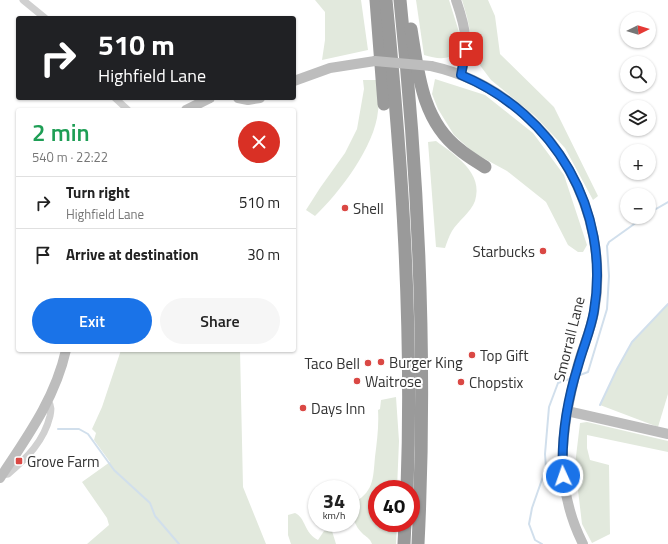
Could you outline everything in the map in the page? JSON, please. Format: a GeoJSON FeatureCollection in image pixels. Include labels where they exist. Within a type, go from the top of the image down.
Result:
{"type":"FeatureCollection","features":[{"type":"Feature","properties":{"kind":"highway"},"geometry":{"type":"LineString","coordinates":[[376,0],[384,104]]}},
{"type":"Feature","properties":{"kind":"highway"},"geometry":{"type":"LineString","coordinates":[[386,0],[396,100],[405,231],[409,366],[407,480]]}},
{"type":"Feature","properties":{"kind":"highway"},"geometry":{"type":"LineString","coordinates":[[400,0],[410,93],[421,281],[422,364],[418,544]]}},
{"type":"Feature","properties":{"kind":"highway"},"geometry":{"type":"LineString","coordinates":[[406,0],[419,80],[430,111],[438,127],[458,149],[485,167]]}},
{"type":"Feature","properties":{"kind":"highway"},"geometry":{"type":"LineString","coordinates":[[404,544],[405,532]]}},
{"type":"Feature","properties":{"kind":"street"},"geometry":{"type":"LineString","coordinates":[[23,0],[43,16]]}},
{"type":"Feature","properties":{"kind":"street"},"geometry":{"type":"LineString","coordinates":[[456,0],[466,35],[466,49],[461,75]]}},
{"type":"Feature","properties":{"kind":"street","name":"Smorrall Lane"},"geometry":{"type":"LineString","coordinates":[[296,80],[330,68],[375,61],[431,66],[461,75],[496,92],[529,117],[558,151],[575,181],[592,228],[597,259],[597,279],[593,318],[576,372],[567,411],[562,448],[565,495],[574,524],[583,544]]}},
{"type":"Feature","properties":{"kind":"street"},"geometry":{"type":"LineString","coordinates":[[117,100],[126,108]]}},
{"type":"Feature","properties":{"kind":"street"},"geometry":{"type":"LineString","coordinates":[[190,108],[206,100]]}},
{"type":"Feature","properties":{"kind":"street"},"geometry":{"type":"LineString","coordinates":[[1,476],[32,431],[48,402],[65,352]]}},
{"type":"Feature","properties":{"kind":"street"},"geometry":{"type":"LineString","coordinates":[[567,411],[668,434]]}},
{"type":"Feature","properties":{"kind":"shaded area"},"geometry":{"type":"Polygon","coordinates":[[[315,0],[361,0],[368,50],[322,60],[325,40],[325,12],[315,0]]]}},
{"type":"Feature","properties":{"kind":"shaded area"},"geometry":{"type":"Polygon","coordinates":[[[416,0],[449,0],[459,32],[459,50],[455,54],[443,58],[424,55],[416,0]]]}},
{"type":"Feature","properties":{"kind":"shaded area"},"geometry":{"type":"Polygon","coordinates":[[[462,0],[488,0],[495,16],[500,54],[554,107],[598,196],[593,200],[565,148],[535,116],[491,80],[476,60],[462,0]]]}},
{"type":"Feature","properties":{"kind":"shaded area"},"geometry":{"type":"Polygon","coordinates":[[[435,79],[485,95],[533,133],[564,175],[587,245],[583,252],[578,252],[568,245],[546,202],[507,171],[474,153],[454,135],[438,109],[432,94],[435,79]]]}},
{"type":"Feature","properties":{"kind":"shaded area"},"geometry":{"type":"Polygon","coordinates":[[[363,80],[378,80],[379,103],[375,125],[370,139],[355,168],[325,206],[315,216],[306,210],[345,153],[357,129],[364,89],[363,80]]]}},
{"type":"Feature","properties":{"kind":"shaded area"},"geometry":{"type":"Polygon","coordinates":[[[436,141],[459,159],[472,173],[477,191],[473,205],[452,231],[445,248],[436,247],[428,142],[436,141]]]}},
{"type":"Feature","properties":{"kind":"shaded area"},"geometry":{"type":"Polygon","coordinates":[[[668,304],[668,394],[658,427],[600,405],[632,342],[668,304]]]}},
{"type":"Feature","properties":{"kind":"shaded area"},"geometry":{"type":"Polygon","coordinates":[[[120,352],[240,352],[243,487],[266,544],[87,544],[109,525],[107,518],[82,482],[110,462],[94,440],[96,433],[92,429],[102,407],[120,352]]]}},
{"type":"Feature","properties":{"kind":"shaded area"},"geometry":{"type":"Polygon","coordinates":[[[396,397],[399,441],[397,480],[373,480],[377,439],[378,410],[380,409],[381,400],[396,397]]]}},
{"type":"Feature","properties":{"kind":"shaded area"},"geometry":{"type":"Polygon","coordinates":[[[587,422],[668,441],[668,452],[587,435],[587,448],[590,460],[609,465],[610,534],[592,543],[582,524],[575,465],[580,423],[587,422]]]}},
{"type":"Feature","properties":{"kind":"shaded area"},"geometry":{"type":"Polygon","coordinates":[[[368,490],[368,532],[397,532],[396,544],[372,544],[360,531],[360,499],[368,490]]]}},
{"type":"Feature","properties":{"kind":"shaded area"},"geometry":{"type":"Polygon","coordinates":[[[295,513],[299,515],[308,532],[318,540],[323,532],[332,532],[336,544],[291,544],[288,535],[288,515],[295,513]]]}},
{"type":"Feature","properties":{"kind":"waterway"},"geometry":{"type":"LineString","coordinates":[[656,209],[668,202]]}},
{"type":"Feature","properties":{"kind":"waterway"},"geometry":{"type":"LineString","coordinates":[[580,375],[588,372],[607,309],[609,276],[607,246],[609,242],[634,224]]}},
{"type":"Feature","properties":{"kind":"waterway"},"geometry":{"type":"LineString","coordinates":[[600,405],[632,342],[668,304]]}},
{"type":"Feature","properties":{"kind":"waterway"},"geometry":{"type":"LineString","coordinates":[[542,544],[535,540],[529,524],[532,508],[546,468],[545,454],[549,407],[558,383],[572,378]]}},
{"type":"Feature","properties":{"kind":"waterway"},"geometry":{"type":"LineString","coordinates":[[58,429],[79,429],[88,434],[114,470],[150,503],[155,516],[179,544]]}},
{"type":"Feature","properties":{"kind":"place","name":"Shell"},"geometry":{"type":"Point","coordinates":[345,208]}},
{"type":"Feature","properties":{"kind":"place","name":"Starbucks"},"geometry":{"type":"Point","coordinates":[543,251]}},
{"type":"Feature","properties":{"kind":"place","name":"Top Gift"},"geometry":{"type":"Point","coordinates":[472,355]}},
{"type":"Feature","properties":{"kind":"place","name":"Burger King"},"geometry":{"type":"Point","coordinates":[381,362]}},
{"type":"Feature","properties":{"kind":"place","name":"Taco Bell"},"geometry":{"type":"Point","coordinates":[368,363]}},
{"type":"Feature","properties":{"kind":"place","name":"Waitrose"},"geometry":{"type":"Point","coordinates":[357,381]}},
{"type":"Feature","properties":{"kind":"place","name":"Chopstix"},"geometry":{"type":"Point","coordinates":[461,382]}},
{"type":"Feature","properties":{"kind":"place","name":"Days Inn"},"geometry":{"type":"Point","coordinates":[303,408]}},
{"type":"Feature","properties":{"kind":"place","name":"Grove Farm"},"geometry":{"type":"Point","coordinates":[19,461]}},
{"type":"Feature","properties":{"kind":"route"},"geometry":{"type":"LineString","coordinates":[[466,49],[461,75],[496,92],[529,117],[558,151],[575,181],[592,228],[597,259],[594,311],[567,411],[562,448],[563,476]]}}]}
